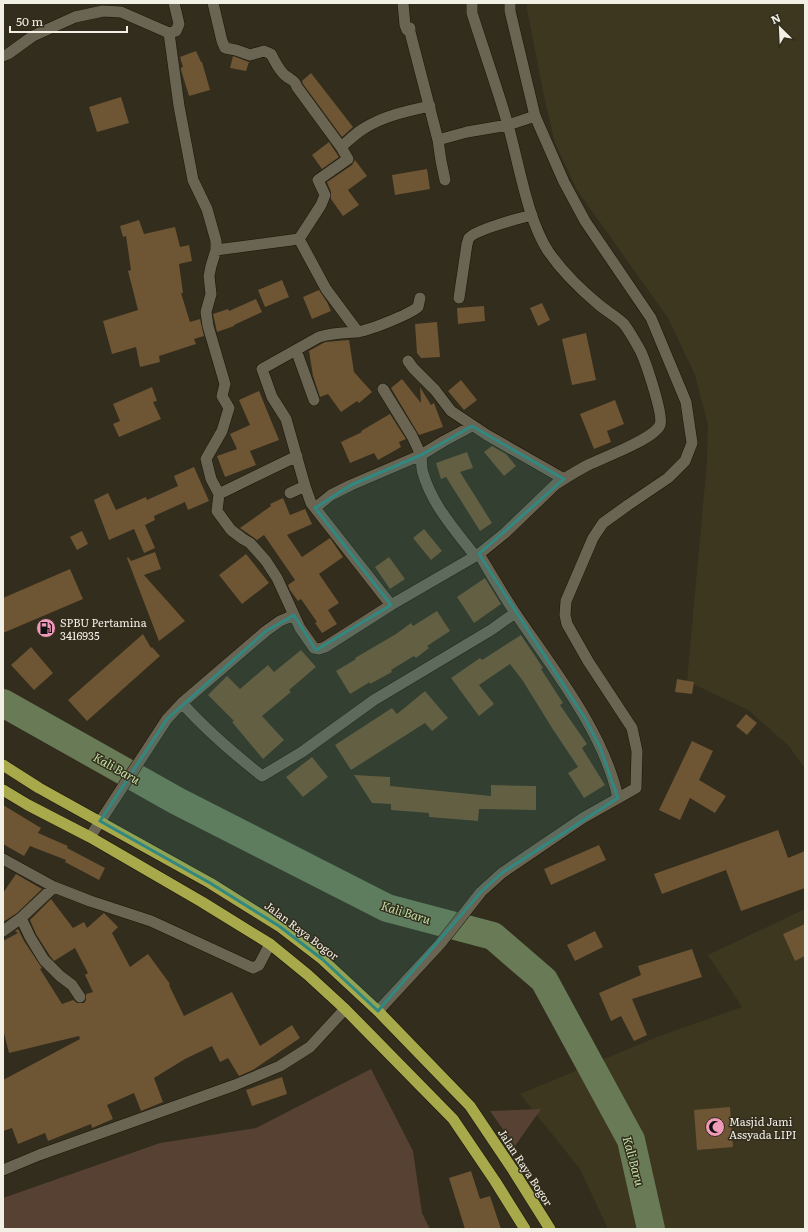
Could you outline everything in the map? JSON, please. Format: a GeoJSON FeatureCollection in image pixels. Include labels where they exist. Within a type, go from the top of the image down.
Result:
{"type":"FeatureCollection","features":[{"type":"Feature","properties":{"kind":"highway","name":"Jalan Raya Bogor"},"geometry":{"type":"LineString","coordinates":[[3,766],[39,788],[210,883],[279,926],[322,959],[378,1011],[470,1106],[550,1229]]}},
{"type":"Feature","properties":{"kind":"highway"},"geometry":{"type":"LineString","coordinates":[[3,790],[28,805],[90,837],[202,902],[270,944],[308,975],[345,1008],[453,1119],[525,1229]]}},
{"type":"Feature","properties":{"kind":"street"},"geometry":{"type":"LineString","coordinates":[[3,56],[33,36],[75,17],[98,11],[121,12],[169,33],[176,31],[178,28],[178,20],[174,3]]}},
{"type":"Feature","properties":{"kind":"street"},"geometry":{"type":"LineString","coordinates":[[213,3],[225,48],[250,55],[264,51],[271,54],[285,76],[295,82],[348,159],[318,180],[325,195],[322,204],[299,239],[216,250]]}},
{"type":"Feature","properties":{"kind":"street"},"geometry":{"type":"LineString","coordinates":[[403,3],[405,25],[407,30],[410,28],[438,140],[445,180]]}},
{"type":"Feature","properties":{"kind":"street"},"geometry":{"type":"LineString","coordinates":[[169,33],[179,106],[193,180],[207,209],[216,241],[216,250],[210,266],[211,294],[206,312],[208,326],[225,384],[222,396],[229,408],[222,431],[206,459],[211,479],[219,494],[218,511],[230,530],[243,540],[250,543],[266,562],[277,578],[300,628],[314,648],[319,649],[330,644],[391,605],[477,555],[505,533],[556,484],[589,464],[634,444],[657,429],[661,424],[657,399],[642,354],[632,335],[623,324],[581,289],[548,251],[532,215],[508,125],[472,13],[472,3]]}},
{"type":"Feature","properties":{"kind":"street"},"geometry":{"type":"LineString","coordinates":[[378,1011],[440,944],[481,892],[502,873],[583,818],[636,788],[637,751],[632,728],[588,661],[567,624],[566,601],[592,538],[604,523],[628,504],[668,478],[685,461],[692,443],[686,402],[651,318],[585,222],[564,182],[535,116],[510,11],[510,3]]}},
{"type":"Feature","properties":{"kind":"street"},"geometry":{"type":"LineString","coordinates":[[341,147],[363,129],[381,119],[430,106]]}},
{"type":"Feature","properties":{"kind":"street"},"geometry":{"type":"LineString","coordinates":[[438,140],[467,132],[508,125],[535,116]]}},
{"type":"Feature","properties":{"kind":"street"},"geometry":{"type":"LineString","coordinates":[[459,298],[469,237],[500,224],[532,215]]}},
{"type":"Feature","properties":{"kind":"street"},"geometry":{"type":"LineString","coordinates":[[299,239],[326,289],[358,332]]}},
{"type":"Feature","properties":{"kind":"street"},"geometry":{"type":"LineString","coordinates":[[391,605],[311,503],[286,419],[272,397],[262,369],[319,336],[358,332],[413,311],[418,307],[420,298]]}},
{"type":"Feature","properties":{"kind":"street"},"geometry":{"type":"LineString","coordinates":[[296,350],[314,400]]}},
{"type":"Feature","properties":{"kind":"street"},"geometry":{"type":"LineString","coordinates":[[408,361],[435,390],[451,411],[511,450],[564,479]]}},
{"type":"Feature","properties":{"kind":"street"},"geometry":{"type":"LineString","coordinates":[[383,389],[406,425],[421,455],[423,472],[433,499],[452,526],[477,555],[585,718],[600,747],[616,787],[618,798]]}},
{"type":"Feature","properties":{"kind":"street"},"geometry":{"type":"LineString","coordinates":[[315,508],[331,495],[421,455],[472,426]]}},
{"type":"Feature","properties":{"kind":"street"},"geometry":{"type":"LineString","coordinates":[[219,494],[297,456]]}},
{"type":"Feature","properties":{"kind":"street"},"geometry":{"type":"LineString","coordinates":[[290,493],[305,486]]}},
{"type":"Feature","properties":{"kind":"street"},"geometry":{"type":"LineString","coordinates":[[182,703],[231,751],[262,776],[302,752],[374,700],[491,630],[515,612]]}},
{"type":"Feature","properties":{"kind":"street"},"geometry":{"type":"LineString","coordinates":[[90,837],[167,719],[182,703],[266,630],[294,616]]}},
{"type":"Feature","properties":{"kind":"street"},"geometry":{"type":"LineString","coordinates":[[3,859],[54,888],[151,921],[252,968],[259,965],[270,944]]}},
{"type":"Feature","properties":{"kind":"street"},"geometry":{"type":"LineString","coordinates":[[4,930],[21,918],[54,888]]}},
{"type":"Feature","properties":{"kind":"street"},"geometry":{"type":"LineString","coordinates":[[21,918],[30,937],[44,960],[56,973],[72,985],[80,997]]}},
{"type":"Feature","properties":{"kind":"street"},"geometry":{"type":"LineString","coordinates":[[3,1170],[39,1155],[235,1085],[280,1066],[310,1047],[345,1008]]}},
{"type":"Feature","properties":{"kind":"highlighted area"},"geometry":{"type":"Polygon","coordinates":[[[472,426],[564,479],[479,554],[585,718],[600,747],[618,798],[502,873],[481,892],[378,1011],[322,959],[279,926],[210,883],[100,821],[167,719],[266,631],[294,615],[316,650],[391,605],[315,508],[351,485],[421,455],[472,426]]]}},
{"type":"Feature","properties":{"kind":"shaded area"},"geometry":{"type":"Polygon","coordinates":[[[527,3],[805,3],[805,769],[789,746],[748,710],[687,681],[707,462],[708,425],[695,375],[668,318],[577,190],[555,143],[544,96],[527,3]]]}},
{"type":"Feature","properties":{"kind":"shaded area"},"geometry":{"type":"Polygon","coordinates":[[[805,909],[805,1229],[608,1229],[580,1169],[520,1094],[657,1037],[742,1007],[708,955],[805,909]]]}},
{"type":"Feature","properties":{"kind":"shaded area"},"geometry":{"type":"Polygon","coordinates":[[[371,1069],[413,1151],[422,1213],[430,1229],[3,1229],[3,1198],[160,1143],[256,1128],[371,1069]]]}},
{"type":"Feature","properties":{"kind":"shaded area"},"geometry":{"type":"Polygon","coordinates":[[[541,1109],[515,1146],[490,1111],[541,1109]]]}},
{"type":"Feature","properties":{"kind":"building"},"geometry":{"type":"Polygon","coordinates":[[[196,51],[202,62],[210,90],[189,96],[181,70],[183,67],[180,57],[196,51]]]}},
{"type":"Feature","properties":{"kind":"building"},"geometry":{"type":"Polygon","coordinates":[[[233,56],[249,62],[246,71],[230,68],[233,56]]]}},
{"type":"Feature","properties":{"kind":"building"},"geometry":{"type":"Polygon","coordinates":[[[311,73],[353,127],[342,137],[303,84],[302,81],[311,73]]]}},
{"type":"Feature","properties":{"kind":"building"},"geometry":{"type":"Polygon","coordinates":[[[121,97],[129,123],[97,132],[89,107],[121,97]]]}},
{"type":"Feature","properties":{"kind":"building"},"geometry":{"type":"Polygon","coordinates":[[[329,142],[339,157],[322,169],[312,155],[329,142]]]}},
{"type":"Feature","properties":{"kind":"building"},"geometry":{"type":"Polygon","coordinates":[[[355,160],[367,176],[348,190],[359,205],[343,216],[331,199],[331,192],[327,182],[352,165],[355,160]]]}},
{"type":"Feature","properties":{"kind":"building"},"geometry":{"type":"Polygon","coordinates":[[[427,169],[430,189],[395,195],[392,175],[427,169]]]}},
{"type":"Feature","properties":{"kind":"building"},"geometry":{"type":"Polygon","coordinates":[[[139,220],[144,234],[175,227],[180,247],[189,245],[192,261],[179,264],[183,293],[181,293],[190,322],[200,319],[204,336],[194,339],[196,344],[159,356],[160,362],[140,367],[136,347],[112,354],[103,321],[138,310],[128,271],[131,270],[126,236],[123,237],[120,226],[139,220]]]}},
{"type":"Feature","properties":{"kind":"building"},"geometry":{"type":"Polygon","coordinates":[[[282,280],[289,297],[265,307],[258,290],[282,280]]]}},
{"type":"Feature","properties":{"kind":"building"},"geometry":{"type":"Polygon","coordinates":[[[319,290],[331,311],[312,319],[303,297],[319,290]]]}},
{"type":"Feature","properties":{"kind":"building"},"geometry":{"type":"Polygon","coordinates":[[[256,299],[262,312],[234,326],[217,332],[213,314],[228,309],[229,311],[256,299]]]}},
{"type":"Feature","properties":{"kind":"building"},"geometry":{"type":"Polygon","coordinates":[[[542,303],[550,320],[538,326],[530,308],[542,303]]]}},
{"type":"Feature","properties":{"kind":"building"},"geometry":{"type":"Polygon","coordinates":[[[484,306],[485,321],[458,324],[457,308],[484,306]]]}},
{"type":"Feature","properties":{"kind":"building"},"geometry":{"type":"Polygon","coordinates":[[[437,322],[440,357],[421,358],[417,353],[415,324],[437,322]]]}},
{"type":"Feature","properties":{"kind":"building"},"geometry":{"type":"Polygon","coordinates":[[[586,333],[596,380],[572,385],[562,339],[586,333]]]}},
{"type":"Feature","properties":{"kind":"building"},"geometry":{"type":"Polygon","coordinates":[[[349,340],[354,372],[372,392],[359,403],[357,401],[341,412],[328,394],[320,397],[313,376],[309,351],[325,342],[349,340]]]}},
{"type":"Feature","properties":{"kind":"building"},"geometry":{"type":"Polygon","coordinates":[[[402,379],[421,403],[420,387],[431,405],[434,403],[443,427],[419,435],[391,388],[402,379]]]}},
{"type":"Feature","properties":{"kind":"building"},"geometry":{"type":"Polygon","coordinates":[[[461,380],[477,400],[464,410],[448,391],[461,380]]]}},
{"type":"Feature","properties":{"kind":"building"},"geometry":{"type":"Polygon","coordinates":[[[152,387],[157,401],[153,402],[161,419],[119,437],[113,424],[120,421],[113,404],[152,387]]]}},
{"type":"Feature","properties":{"kind":"building"},"geometry":{"type":"Polygon","coordinates":[[[259,391],[279,440],[250,451],[256,465],[225,477],[217,456],[237,449],[230,434],[250,425],[239,400],[259,391]]]}},
{"type":"Feature","properties":{"kind":"building"},"geometry":{"type":"Polygon","coordinates":[[[615,400],[624,424],[607,431],[611,442],[594,449],[580,414],[615,400]]]}},
{"type":"Feature","properties":{"kind":"building"},"geometry":{"type":"Polygon","coordinates":[[[390,414],[406,439],[399,442],[401,447],[378,460],[374,453],[350,463],[341,442],[362,432],[361,431],[390,414]]]}},
{"type":"Feature","properties":{"kind":"building"},"geometry":{"type":"Polygon","coordinates":[[[492,446],[506,454],[516,466],[504,476],[484,452],[492,446]]]}},
{"type":"Feature","properties":{"kind":"building"},"geometry":{"type":"Polygon","coordinates":[[[467,452],[473,468],[460,472],[492,523],[480,531],[446,477],[441,479],[436,463],[467,452]]]}},
{"type":"Feature","properties":{"kind":"building"},"geometry":{"type":"Polygon","coordinates":[[[194,467],[209,501],[188,510],[185,502],[154,516],[155,520],[145,525],[155,548],[144,553],[134,529],[109,540],[94,500],[108,493],[116,510],[146,497],[147,500],[178,486],[174,476],[194,467]]]}},
{"type":"Feature","properties":{"kind":"building"},"geometry":{"type":"Polygon","coordinates":[[[283,498],[290,515],[305,509],[312,524],[287,535],[302,557],[330,538],[343,557],[319,574],[339,603],[328,610],[337,624],[322,633],[315,623],[317,622],[301,599],[298,601],[290,590],[288,585],[295,580],[264,535],[257,540],[240,528],[271,506],[270,504],[283,498]]]}},
{"type":"Feature","properties":{"kind":"building"},"geometry":{"type":"Polygon","coordinates":[[[424,529],[442,551],[431,560],[413,538],[424,529]]]}},
{"type":"Feature","properties":{"kind":"building"},"geometry":{"type":"Polygon","coordinates":[[[82,531],[88,544],[77,550],[70,537],[82,531]]]}},
{"type":"Feature","properties":{"kind":"building"},"geometry":{"type":"Polygon","coordinates":[[[155,552],[161,569],[144,575],[185,621],[159,641],[127,558],[128,557],[131,561],[155,552]]]}},
{"type":"Feature","properties":{"kind":"building"},"geometry":{"type":"Polygon","coordinates":[[[246,554],[269,583],[242,604],[219,575],[246,554]]]}},
{"type":"Feature","properties":{"kind":"building"},"geometry":{"type":"Polygon","coordinates":[[[389,557],[405,579],[390,589],[375,567],[389,557]]]}},
{"type":"Feature","properties":{"kind":"building"},"geometry":{"type":"Polygon","coordinates":[[[70,569],[83,599],[3,633],[3,598],[70,569]]]}},
{"type":"Feature","properties":{"kind":"building"},"geometry":{"type":"Polygon","coordinates":[[[485,578],[501,604],[474,623],[457,597],[485,578]]]}},
{"type":"Feature","properties":{"kind":"building"},"geometry":{"type":"Polygon","coordinates":[[[437,611],[450,631],[427,646],[429,648],[416,658],[414,656],[391,670],[392,672],[370,684],[370,682],[350,694],[336,671],[411,623],[413,626],[437,611]]]}},
{"type":"Feature","properties":{"kind":"building"},"geometry":{"type":"Polygon","coordinates":[[[143,634],[151,648],[152,647],[160,656],[87,721],[68,700],[143,634]]]}},
{"type":"Feature","properties":{"kind":"building"},"geometry":{"type":"Polygon","coordinates":[[[521,635],[543,668],[541,669],[563,703],[560,705],[587,744],[582,748],[605,785],[584,798],[568,773],[578,767],[523,681],[510,664],[479,685],[494,704],[479,716],[451,678],[480,658],[482,660],[521,635]]]}},
{"type":"Feature","properties":{"kind":"building"},"geometry":{"type":"Polygon","coordinates":[[[31,647],[53,673],[34,690],[11,665],[31,647]]]}},
{"type":"Feature","properties":{"kind":"building"},"geometry":{"type":"Polygon","coordinates":[[[301,650],[316,667],[289,690],[291,692],[262,716],[284,740],[263,759],[232,722],[234,721],[208,695],[227,676],[240,689],[268,665],[274,672],[301,650]]]}},
{"type":"Feature","properties":{"kind":"building"},"geometry":{"type":"Polygon","coordinates":[[[677,679],[694,682],[692,694],[675,692],[677,679]]]}},
{"type":"Feature","properties":{"kind":"building"},"geometry":{"type":"Polygon","coordinates":[[[425,691],[448,718],[432,731],[425,723],[351,770],[335,745],[392,708],[397,714],[425,691]]]}},
{"type":"Feature","properties":{"kind":"building"},"geometry":{"type":"Polygon","coordinates":[[[746,714],[757,723],[747,735],[736,726],[746,714]]]}},
{"type":"Feature","properties":{"kind":"building"},"geometry":{"type":"Polygon","coordinates":[[[692,741],[713,751],[699,780],[726,796],[715,813],[690,798],[680,820],[659,810],[692,741]]]}},
{"type":"Feature","properties":{"kind":"building"},"geometry":{"type":"Polygon","coordinates":[[[312,757],[328,777],[303,797],[286,777],[312,757]]]}},
{"type":"Feature","properties":{"kind":"building"},"geometry":{"type":"Polygon","coordinates":[[[354,775],[390,777],[390,786],[491,796],[491,785],[536,786],[536,810],[479,809],[478,821],[429,817],[429,813],[391,810],[391,804],[372,803],[354,775]]]}},
{"type":"Feature","properties":{"kind":"building"},"geometry":{"type":"Polygon","coordinates":[[[3,805],[41,828],[38,833],[68,846],[67,848],[105,868],[99,880],[65,862],[66,860],[30,846],[24,856],[3,844],[3,805]]]}},
{"type":"Feature","properties":{"kind":"building"},"geometry":{"type":"Polygon","coordinates":[[[778,830],[788,858],[805,851],[805,888],[741,911],[726,870],[662,894],[654,874],[778,830]]]}},
{"type":"Feature","properties":{"kind":"building"},"geometry":{"type":"Polygon","coordinates":[[[599,845],[606,860],[551,885],[544,869],[599,845]]]}},
{"type":"Feature","properties":{"kind":"building"},"geometry":{"type":"Polygon","coordinates":[[[16,874],[42,889],[17,913],[3,922],[3,893],[16,874]]]}},
{"type":"Feature","properties":{"kind":"building"},"geometry":{"type":"Polygon","coordinates":[[[51,899],[73,928],[84,922],[87,928],[104,913],[118,927],[112,933],[130,967],[148,954],[170,984],[169,985],[184,1016],[232,992],[260,1046],[292,1025],[300,1038],[253,1070],[239,1076],[228,1058],[220,1062],[212,1046],[185,1059],[154,1078],[163,1102],[141,1111],[134,1093],[107,1105],[113,1119],[92,1128],[91,1124],[48,1141],[45,1133],[18,1144],[12,1128],[3,1131],[3,1080],[80,1039],[79,1036],[9,1053],[3,1029],[3,941],[18,933],[15,931],[18,929],[42,968],[40,969],[62,1004],[73,1000],[77,1003],[84,1003],[86,1000],[86,994],[93,992],[85,975],[88,973],[75,948],[54,961],[36,934],[30,920],[51,899]]]}},
{"type":"Feature","properties":{"kind":"building"},"geometry":{"type":"Polygon","coordinates":[[[805,924],[805,956],[795,961],[783,934],[805,924]]]}},
{"type":"Feature","properties":{"kind":"building"},"geometry":{"type":"Polygon","coordinates":[[[595,931],[603,947],[575,961],[567,945],[595,931]]]}},
{"type":"Feature","properties":{"kind":"building"},"geometry":{"type":"Polygon","coordinates":[[[692,949],[702,977],[632,999],[647,1035],[634,1041],[621,1016],[611,1021],[599,993],[641,975],[638,966],[692,949]]]}},
{"type":"Feature","properties":{"kind":"building"},"geometry":{"type":"Polygon","coordinates":[[[282,1077],[287,1094],[252,1106],[246,1090],[282,1077]]]}},
{"type":"Feature","properties":{"kind":"building"},"geometry":{"type":"Polygon","coordinates":[[[730,1107],[733,1147],[697,1150],[694,1110],[730,1107]]]}},
{"type":"Feature","properties":{"kind":"building"},"geometry":{"type":"Polygon","coordinates":[[[471,1171],[480,1199],[490,1196],[501,1229],[465,1229],[449,1178],[471,1171]]]}},
{"type":"Feature","properties":{"kind":"waterway","name":"Kali Baru"},"geometry":{"type":"LineString","coordinates":[[3,703],[177,801],[387,908],[493,936],[544,980],[631,1140],[651,1229]]}},
{"type":"Feature","properties":{"kind":"place","name":"SPBU Pertamina 3416935"},"geometry":{"type":"Point","coordinates":[46,628]}},
{"type":"Feature","properties":{"kind":"place","name":"Masjid Jami Assyada LIPI"},"geometry":{"type":"Point","coordinates":[715,1127]}}]}
